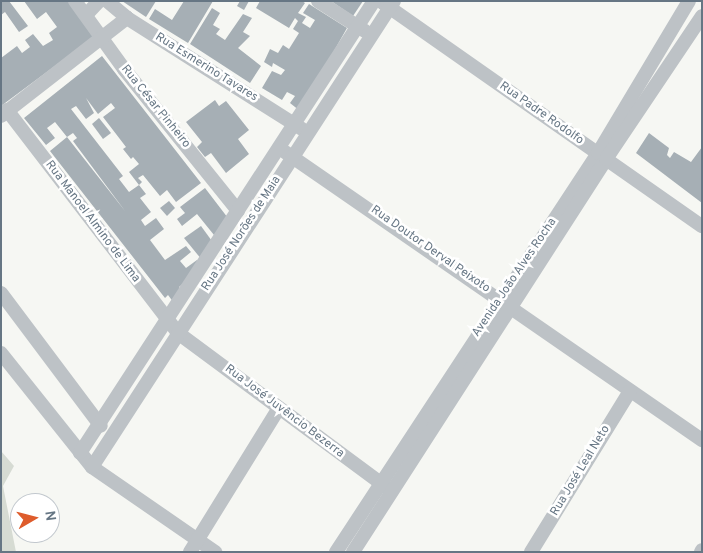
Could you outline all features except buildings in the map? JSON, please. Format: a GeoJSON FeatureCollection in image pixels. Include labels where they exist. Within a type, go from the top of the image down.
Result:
{"type":"FeatureCollection","features":[{"type":"Feature","properties":{"kind":"street","name":"Rua César Pinheiro"},"geometry":{"type":"LineString","coordinates":[[75,1],[101,38],[238,211]]}},
{"type":"Feature","properties":{"kind":"street"},"geometry":{"type":"LineString","coordinates":[[86,15],[99,1]]}},
{"type":"Feature","properties":{"kind":"street","name":"Rua Esmerino Tavares"},"geometry":{"type":"LineString","coordinates":[[106,1],[127,18],[308,133]]}},
{"type":"Feature","properties":{"kind":"street"},"geometry":{"type":"LineString","coordinates":[[318,1],[372,36]]}},
{"type":"Feature","properties":{"kind":"street","name":"Rua José Norões de Maia"},"geometry":{"type":"LineString","coordinates":[[92,467],[178,333],[286,152],[295,125],[374,1]]}},
{"type":"Feature","properties":{"kind":"street","name":"Rua José Norões de Maia"},"geometry":{"type":"LineString","coordinates":[[80,453],[98,420],[167,321],[238,211],[286,152],[308,133],[372,36],[388,3]]}},
{"type":"Feature","properties":{"kind":"street","name":"Rua Padre Rodolfo"},"geometry":{"type":"LineString","coordinates":[[388,3],[702,226]]}},
{"type":"Feature","properties":{"kind":"street"},"geometry":{"type":"LineString","coordinates":[[683,4],[701,18]]}},
{"type":"Feature","properties":{"kind":"street","name":"Avenida João Alves Rocha"},"geometry":{"type":"LineString","coordinates":[[602,156],[683,4]]}},
{"type":"Feature","properties":{"kind":"street"},"geometry":{"type":"LineString","coordinates":[[4,113],[127,18]]}},
{"type":"Feature","properties":{"kind":"street","name":"Avenida João Alves Rocha"},"geometry":{"type":"LineString","coordinates":[[336,552],[385,487],[602,156],[655,86],[701,18]]}},
{"type":"Feature","properties":{"kind":"street"},"geometry":{"type":"LineString","coordinates":[[643,76],[655,86]]}},
{"type":"Feature","properties":{"kind":"street","name":"Rua Manoel Almino de Lima"},"geometry":{"type":"LineString","coordinates":[[4,113],[178,333]]}},
{"type":"Feature","properties":{"kind":"street","name":"Rua Doutor Derval Peixoto"},"geometry":{"type":"LineString","coordinates":[[286,152],[507,303],[702,440]]}},
{"type":"Feature","properties":{"kind":"street"},"geometry":{"type":"LineString","coordinates":[[1,293],[98,420],[108,440]]}},
{"type":"Feature","properties":{"kind":"street","name":"Rua José Juvêncio Bezerra"},"geometry":{"type":"LineString","coordinates":[[178,333],[385,487]]}},
{"type":"Feature","properties":{"kind":"street"},"geometry":{"type":"LineString","coordinates":[[1,353],[92,467],[216,552]]}},
{"type":"Feature","properties":{"kind":"street","name":"Rua José Leal Neto"},"geometry":{"type":"LineString","coordinates":[[532,552],[630,391]]}},
{"type":"Feature","properties":{"kind":"street"},"geometry":{"type":"LineString","coordinates":[[190,552],[280,408]]}},
{"type":"Feature","properties":{"kind":"street","name":"Avenida João Alves Rocha"},"geometry":{"type":"LineString","coordinates":[[353,552],[385,487]]}},
{"type":"Feature","properties":{"kind":"shaded area"},"geometry":{"type":"Polygon","coordinates":[[[1,451],[14,466],[3,486],[10,522],[10,543],[14,543],[16,552],[1,552],[1,451]]]}}]}
